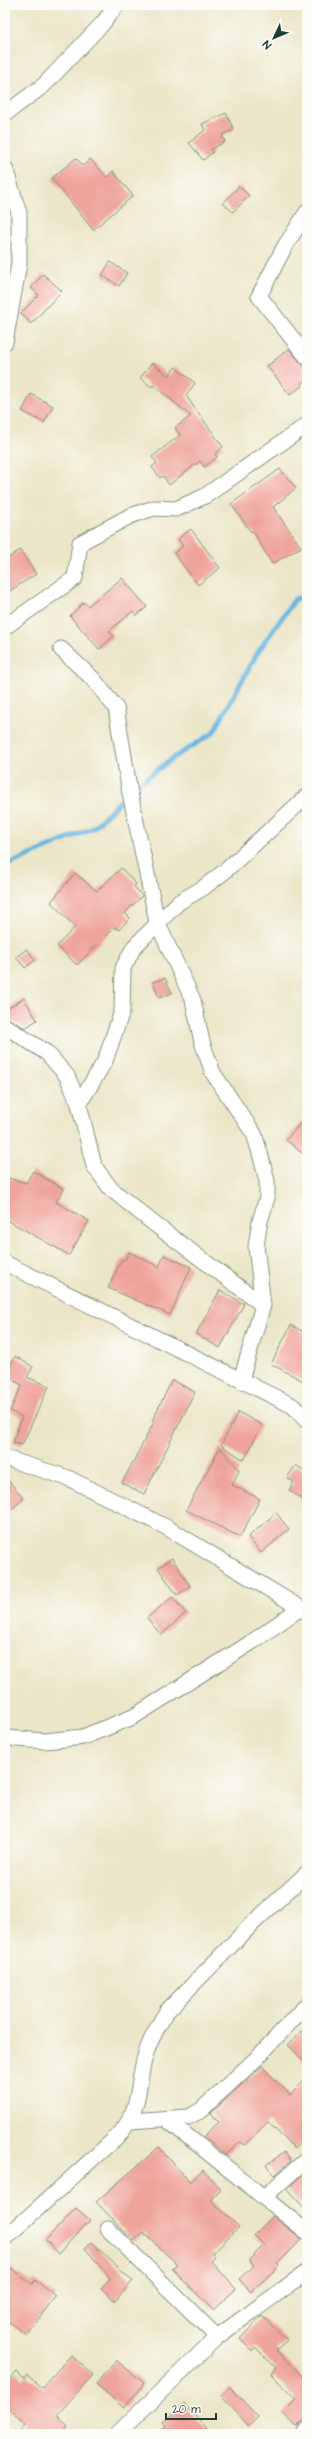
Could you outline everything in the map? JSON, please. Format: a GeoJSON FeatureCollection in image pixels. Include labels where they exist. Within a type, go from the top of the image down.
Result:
{"type":"FeatureCollection","features":[{"type":"Feature","properties":{"kind":"street"},"geometry":{"type":"LineString","coordinates":[[5,114],[44,85],[103,23],[117,5]]}},
{"type":"Feature","properties":{"kind":"street"},"geometry":{"type":"LineString","coordinates":[[5,168],[19,213],[18,264],[5,342]]}},
{"type":"Feature","properties":{"kind":"street"},"geometry":{"type":"LineString","coordinates":[[307,212],[285,246],[259,296],[307,357]]}},
{"type":"Feature","properties":{"kind":"street"},"geometry":{"type":"LineString","coordinates":[[5,627],[75,578],[80,543],[130,516],[154,508],[176,508],[205,496],[307,425]]}},
{"type":"Feature","properties":{"kind":"street"},"geometry":{"type":"LineString","coordinates":[[61,649],[93,679],[116,708],[130,793],[157,922],[193,1000],[202,1042],[213,1073],[254,1134],[260,1153],[267,1182],[267,1198],[260,1221],[256,1246],[263,1305],[242,1380]]}},
{"type":"Feature","properties":{"kind":"street"},"geometry":{"type":"LineString","coordinates":[[79,1104],[105,1061],[122,1010],[123,968],[134,947],[157,922],[179,902],[203,888],[225,871],[307,796]]}},
{"type":"Feature","properties":{"kind":"street"},"geometry":{"type":"LineString","coordinates":[[5,1026],[47,1053],[67,1076],[79,1104],[94,1166],[111,1189],[153,1223],[263,1305]]}},
{"type":"Feature","properties":{"kind":"street"},"geometry":{"type":"LineString","coordinates":[[5,1263],[293,1406],[307,1421]]}},
{"type":"Feature","properties":{"kind":"street"},"geometry":{"type":"LineString","coordinates":[[5,1458],[68,1478],[166,1527],[303,1610],[133,1717],[83,1737],[45,1741],[5,1738]]}},
{"type":"Feature","properties":{"kind":"street"},"geometry":{"type":"LineString","coordinates":[[5,2238],[120,2134],[130,2121],[138,2103],[146,2053],[157,2028],[167,2011],[242,1934],[307,1873]]}},
{"type":"Feature","properties":{"kind":"street"},"geometry":{"type":"LineString","coordinates":[[130,2121],[188,2117],[200,2111],[258,2057],[307,2004]]}},
{"type":"Feature","properties":{"kind":"street"},"geometry":{"type":"LineString","coordinates":[[166,2119],[307,2232]]}},
{"type":"Feature","properties":{"kind":"street"},"geometry":{"type":"LineString","coordinates":[[264,2197],[307,2159]]}},
{"type":"Feature","properties":{"kind":"street"},"geometry":{"type":"LineString","coordinates":[[108,2229],[217,2337]]}},
{"type":"Feature","properties":{"kind":"street"},"geometry":{"type":"LineString","coordinates":[[117,2434],[217,2337],[307,2272]]}},
{"type":"Feature","properties":{"kind":"street"},"geometry":{"type":"LineString","coordinates":[[304,2434],[307,2430]]}},
{"type":"Feature","properties":{"kind":"building"},"geometry":{"type":"Polygon","coordinates":[[[226,113],[234,130],[222,135],[225,142],[211,149],[213,152],[203,160],[189,143],[205,130],[202,124],[226,113]]]}},
{"type":"Feature","properties":{"kind":"building"},"geometry":{"type":"Polygon","coordinates":[[[76,158],[83,166],[90,159],[107,177],[113,171],[133,196],[93,230],[52,178],[76,158]]]}},
{"type":"Feature","properties":{"kind":"building"},"geometry":{"type":"Polygon","coordinates":[[[239,186],[249,196],[233,212],[223,203],[239,186]]]}},
{"type":"Feature","properties":{"kind":"building"},"geometry":{"type":"Polygon","coordinates":[[[110,262],[127,273],[119,286],[102,275],[110,262]]]}},
{"type":"Feature","properties":{"kind":"building"},"geometry":{"type":"Polygon","coordinates":[[[43,274],[62,291],[31,324],[21,313],[39,295],[31,288],[43,274]]]}},
{"type":"Feature","properties":{"kind":"building"},"geometry":{"type":"Polygon","coordinates":[[[289,349],[307,370],[307,378],[301,383],[303,385],[290,395],[267,366],[289,349]]]}},
{"type":"Feature","properties":{"kind":"building"},"geometry":{"type":"Polygon","coordinates":[[[152,363],[169,376],[175,367],[195,383],[186,396],[223,447],[215,454],[217,457],[204,467],[200,461],[169,485],[163,476],[160,478],[152,467],[157,463],[152,457],[180,435],[175,428],[191,416],[153,385],[152,387],[140,378],[152,363]]]}},
{"type":"Feature","properties":{"kind":"building"},"geometry":{"type":"Polygon","coordinates":[[[31,394],[53,406],[44,423],[22,411],[31,394]]]}},
{"type":"Feature","properties":{"kind":"building"},"geometry":{"type":"Polygon","coordinates":[[[280,469],[296,488],[273,507],[301,547],[272,564],[253,531],[251,532],[231,504],[280,469]]]}},
{"type":"Feature","properties":{"kind":"building"},"geometry":{"type":"Polygon","coordinates":[[[191,529],[220,568],[198,585],[174,553],[183,546],[178,539],[191,529]]]}},
{"type":"Feature","properties":{"kind":"building"},"geometry":{"type":"Polygon","coordinates":[[[20,550],[36,574],[5,594],[5,560],[20,550]]]}},
{"type":"Feature","properties":{"kind":"building"},"geometry":{"type":"Polygon","coordinates":[[[122,578],[147,607],[136,616],[133,611],[109,631],[114,636],[99,649],[70,616],[84,602],[88,606],[122,578]]]}},
{"type":"Feature","properties":{"kind":"building"},"geometry":{"type":"Polygon","coordinates":[[[121,868],[136,884],[134,886],[142,896],[125,913],[130,918],[119,930],[115,927],[77,965],[57,946],[75,927],[51,902],[75,873],[97,891],[121,868]]]}},
{"type":"Feature","properties":{"kind":"building"},"geometry":{"type":"Polygon","coordinates":[[[27,949],[35,960],[25,968],[16,957],[27,949]]]}},
{"type":"Feature","properties":{"kind":"building"},"geometry":{"type":"Polygon","coordinates":[[[165,978],[172,993],[159,998],[153,982],[165,978]]]}},
{"type":"Feature","properties":{"kind":"building"},"geometry":{"type":"Polygon","coordinates":[[[24,998],[37,1020],[25,1028],[5,1017],[5,1010],[24,998]]]}},
{"type":"Feature","properties":{"kind":"building"},"geometry":{"type":"Polygon","coordinates":[[[307,1115],[307,1157],[286,1140],[307,1115]]]}},
{"type":"Feature","properties":{"kind":"building"},"geometry":{"type":"Polygon","coordinates":[[[33,1171],[64,1189],[56,1202],[89,1221],[69,1255],[5,1219],[5,1177],[26,1183],[33,1171]]]}},
{"type":"Feature","properties":{"kind":"building"},"geometry":{"type":"Polygon","coordinates":[[[129,1252],[159,1267],[164,1255],[191,1267],[170,1315],[108,1288],[122,1259],[125,1260],[129,1252]]]}},
{"type":"Feature","properties":{"kind":"building"},"geometry":{"type":"Polygon","coordinates":[[[220,1290],[244,1304],[220,1348],[196,1334],[220,1290]]]}},
{"type":"Feature","properties":{"kind":"building"},"geometry":{"type":"Polygon","coordinates":[[[291,1325],[307,1334],[307,1383],[271,1364],[291,1325]]]}},
{"type":"Feature","properties":{"kind":"building"},"geometry":{"type":"Polygon","coordinates":[[[15,1356],[33,1367],[27,1377],[49,1386],[22,1445],[13,1442],[22,1417],[10,1411],[22,1385],[5,1376],[15,1356]]]}},
{"type":"Feature","properties":{"kind":"building"},"geometry":{"type":"Polygon","coordinates":[[[172,1380],[195,1392],[144,1494],[122,1483],[154,1422],[152,1421],[172,1380]]]}},
{"type":"Feature","properties":{"kind":"building"},"geometry":{"type":"Polygon","coordinates":[[[238,1412],[262,1425],[244,1460],[221,1445],[238,1412]]]}},
{"type":"Feature","properties":{"kind":"building"},"geometry":{"type":"Polygon","coordinates":[[[220,1447],[239,1470],[232,1485],[260,1499],[240,1537],[186,1510],[220,1447]]]}},
{"type":"Feature","properties":{"kind":"building"},"geometry":{"type":"Polygon","coordinates":[[[307,1464],[307,1503],[289,1490],[294,1482],[287,1478],[296,1465],[303,1470],[307,1464]]]}},
{"type":"Feature","properties":{"kind":"building"},"geometry":{"type":"Polygon","coordinates":[[[5,1477],[24,1498],[11,1510],[5,1503],[5,1477]]]}},
{"type":"Feature","properties":{"kind":"building"},"geometry":{"type":"Polygon","coordinates":[[[276,1513],[289,1529],[261,1553],[248,1537],[276,1513]]]}},
{"type":"Feature","properties":{"kind":"building"},"geometry":{"type":"Polygon","coordinates":[[[172,1558],[190,1586],[177,1595],[158,1568],[172,1558]]]}},
{"type":"Feature","properties":{"kind":"building"},"geometry":{"type":"Polygon","coordinates":[[[172,1597],[186,1613],[161,1635],[147,1618],[172,1597]]]}},
{"type":"Feature","properties":{"kind":"building"},"geometry":{"type":"Polygon","coordinates":[[[307,2025],[307,2064],[288,2045],[307,2025]]]}},
{"type":"Feature","properties":{"kind":"building"},"geometry":{"type":"Polygon","coordinates":[[[262,2066],[290,2095],[307,2078],[307,2137],[295,2149],[268,2122],[244,2145],[240,2142],[226,2155],[204,2136],[219,2122],[211,2113],[262,2066]]]}},
{"type":"Feature","properties":{"kind":"building"},"geometry":{"type":"Polygon","coordinates":[[[159,2147],[190,2182],[203,2170],[221,2190],[211,2200],[239,2227],[212,2253],[215,2257],[211,2261],[236,2289],[213,2310],[172,2268],[177,2264],[143,2232],[134,2241],[96,2202],[159,2147]]]}},
{"type":"Feature","properties":{"kind":"building"},"geometry":{"type":"Polygon","coordinates":[[[284,2152],[291,2161],[275,2175],[266,2165],[284,2152]]]}},
{"type":"Feature","properties":{"kind":"building"},"geometry":{"type":"Polygon","coordinates":[[[303,2174],[307,2179],[307,2211],[287,2189],[303,2174]]]}},
{"type":"Feature","properties":{"kind":"building"},"geometry":{"type":"Polygon","coordinates":[[[76,2208],[90,2220],[58,2254],[46,2240],[76,2208]]]}},
{"type":"Feature","properties":{"kind":"building"},"geometry":{"type":"Polygon","coordinates":[[[273,2216],[302,2239],[277,2264],[279,2266],[251,2292],[239,2279],[254,2266],[249,2260],[264,2245],[254,2235],[273,2216]]]}},
{"type":"Feature","properties":{"kind":"building"},"geometry":{"type":"Polygon","coordinates":[[[91,2242],[133,2281],[115,2301],[101,2288],[110,2278],[85,2248],[91,2242]]]}},
{"type":"Feature","properties":{"kind":"building"},"geometry":{"type":"Polygon","coordinates":[[[5,2264],[32,2284],[35,2280],[56,2296],[26,2335],[5,2319],[5,2264]]]}},
{"type":"Feature","properties":{"kind":"building"},"geometry":{"type":"Polygon","coordinates":[[[262,2316],[287,2340],[276,2350],[307,2381],[307,2417],[297,2427],[282,2413],[296,2399],[271,2374],[276,2368],[255,2347],[252,2351],[240,2339],[262,2316]]]}},
{"type":"Feature","properties":{"kind":"building"},"geometry":{"type":"Polygon","coordinates":[[[71,2355],[93,2375],[57,2415],[68,2427],[61,2434],[18,2434],[26,2425],[5,2406],[5,2385],[17,2372],[24,2379],[27,2375],[42,2388],[71,2355]]]}},
{"type":"Feature","properties":{"kind":"building"},"geometry":{"type":"Polygon","coordinates":[[[116,2360],[144,2383],[124,2408],[96,2384],[116,2360]]]}},
{"type":"Feature","properties":{"kind":"building"},"geometry":{"type":"Polygon","coordinates":[[[230,2387],[258,2417],[249,2426],[221,2396],[230,2387]]]}},
{"type":"Feature","properties":{"kind":"building"},"geometry":{"type":"Polygon","coordinates":[[[184,2404],[211,2434],[156,2434],[166,2426],[163,2422],[184,2404]]]}},
{"type":"Feature","properties":{"kind":"waterway"},"geometry":{"type":"LineString","coordinates":[[5,866],[93,828],[136,786],[173,758],[213,733],[258,652],[295,599],[307,596]]}}]}
